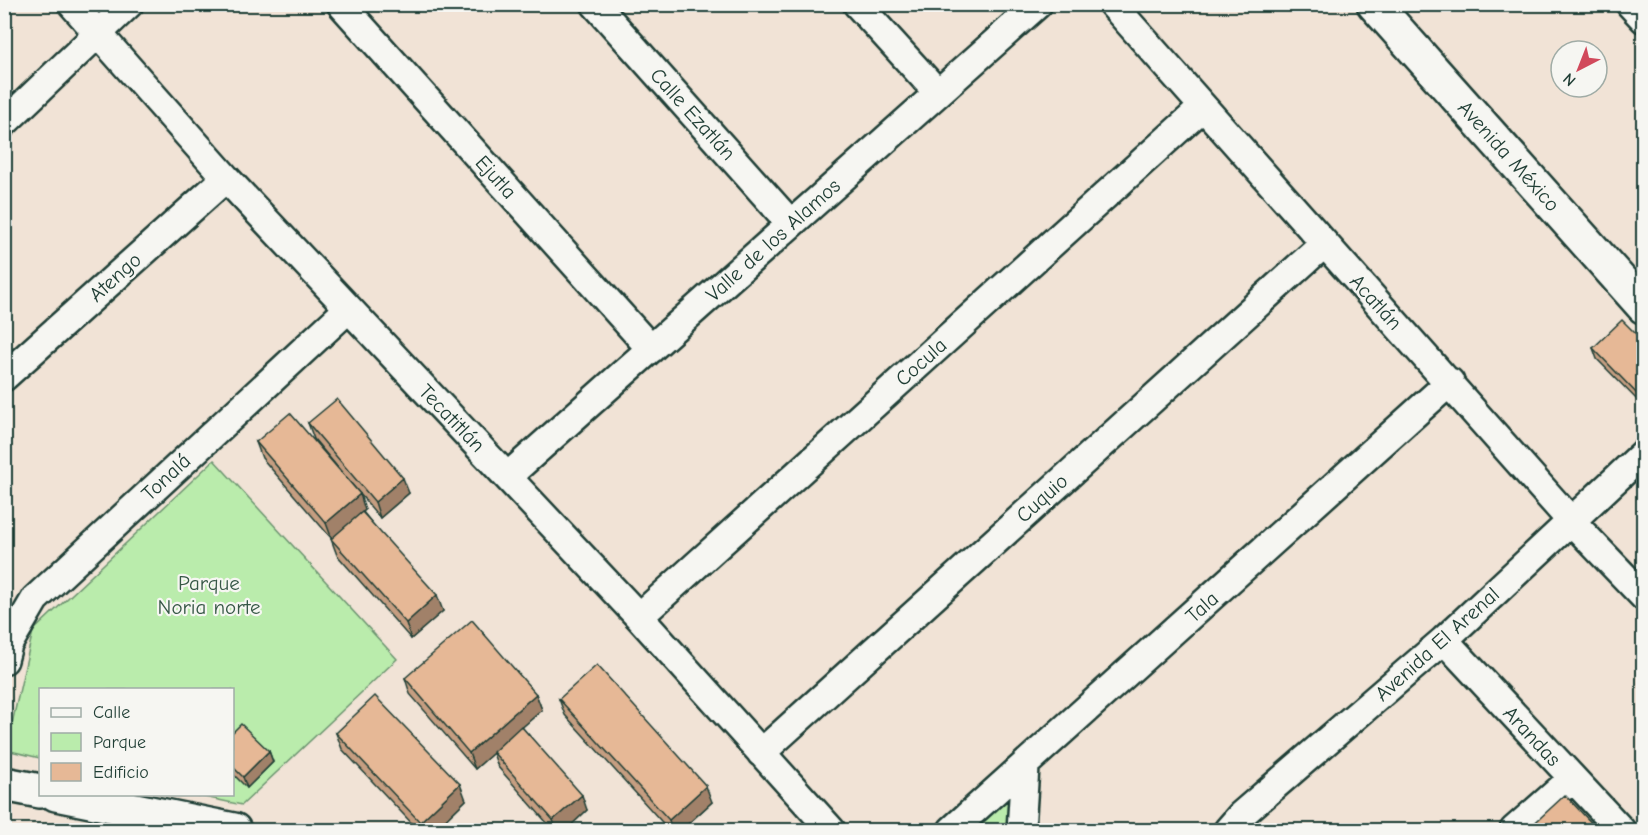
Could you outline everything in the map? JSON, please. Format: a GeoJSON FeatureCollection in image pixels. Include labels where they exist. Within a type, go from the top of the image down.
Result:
{"type":"FeatureCollection","features":[{"type":"Feature","properties":{"kind":"main road","name":"Avenida México"},"geometry":{"type":"LineString","coordinates":[[1374,4],[1644,307]]}},
{"type":"Feature","properties":{"kind":"main road"},"geometry":{"type":"LineString","coordinates":[[4,784],[39,791]]}},
{"type":"Feature","properties":{"kind":"main road"},"geometry":{"type":"LineString","coordinates":[[61,796],[234,831]]}},
{"type":"Feature","properties":{"kind":"street","name":"Tecatitlán"},"geometry":{"type":"LineString","coordinates":[[72,4],[226,178],[639,617],[831,831]]}},
{"type":"Feature","properties":{"kind":"street"},"geometry":{"type":"LineString","coordinates":[[4,123],[129,4]]}},
{"type":"Feature","properties":{"kind":"street","name":"Ejutla"},"geometry":{"type":"LineString","coordinates":[[341,4],[651,349]]}},
{"type":"Feature","properties":{"kind":"street","name":"Calle Ezatlán"},"geometry":{"type":"LineString","coordinates":[[595,4],[791,224]]}},
{"type":"Feature","properties":{"kind":"street"},"geometry":{"type":"LineString","coordinates":[[857,4],[938,93]]}},
{"type":"Feature","properties":{"kind":"street","name":"Valle de los Alamos"},"geometry":{"type":"LineString","coordinates":[[508,476],[1038,4]]}},
{"type":"Feature","properties":{"kind":"street","name":"Acatlán"},"geometry":{"type":"LineString","coordinates":[[1112,4],[1571,520],[1644,597]]}},
{"type":"Feature","properties":{"kind":"street"},"geometry":{"type":"LineString","coordinates":[[1630,4],[1644,19]]}},
{"type":"Feature","properties":{"kind":"street","name":"Cocula"},"geometry":{"type":"LineString","coordinates":[[639,617],[1203,107]]}},
{"type":"Feature","properties":{"kind":"street","name":"Atengo"},"geometry":{"type":"LineString","coordinates":[[4,377],[226,178]]}},
{"type":"Feature","properties":{"kind":"street","name":"Cuquio"},"geometry":{"type":"LineString","coordinates":[[761,753],[1324,244]]}},
{"type":"Feature","properties":{"kind":"street","name":"Tonalá"},"geometry":{"type":"LineString","coordinates":[[4,660],[8,645],[35,599],[348,309]]}},
{"type":"Feature","properties":{"kind":"street","name":"Tala"},"geometry":{"type":"LineString","coordinates":[[952,831],[1450,382]]}},
{"type":"Feature","properties":{"kind":"street","name":"Avenida El Arenal"},"geometry":{"type":"LineString","coordinates":[[1228,831],[1241,815],[1444,640],[1644,453]]}},
{"type":"Feature","properties":{"kind":"street","name":"Arandas"},"geometry":{"type":"LineString","coordinates":[[1444,640],[1622,831]]}},
{"type":"Feature","properties":{"kind":"street"},"geometry":{"type":"LineString","coordinates":[[1021,831],[1025,766]]}},
{"type":"Feature","properties":{"kind":"street"},"geometry":{"type":"LineString","coordinates":[[1514,831],[1572,779]]}},
{"type":"Feature","properties":{"kind":"green space","name":"Parque Noria norte"},"geometry":{"type":"Polygon","coordinates":[[[214,460],[397,659],[242,805],[200,796],[234,796],[234,688],[39,688],[39,758],[6,750],[33,631],[214,460]]]}},
{"type":"Feature","properties":{"kind":"green space"},"geometry":{"type":"Polygon","coordinates":[[[1010,795],[1007,830],[971,830],[1010,795]]]}},
{"type":"Feature","properties":{"kind":"building"},"geometry":{"type":"Polygon","coordinates":[[[1622,320],[1644,342],[1644,398],[1642,399],[1593,348],[1622,320]]]}},
{"type":"Feature","properties":{"kind":"building"},"geometry":{"type":"Polygon","coordinates":[[[337,399],[403,478],[375,502],[308,423],[337,399]]]}},
{"type":"Feature","properties":{"kind":"building"},"geometry":{"type":"Polygon","coordinates":[[[290,413],[360,494],[326,523],[256,442],[290,413]]]}},
{"type":"Feature","properties":{"kind":"building"},"geometry":{"type":"Polygon","coordinates":[[[362,512],[437,595],[406,623],[331,539],[362,512]]]}},
{"type":"Feature","properties":{"kind":"building"},"geometry":{"type":"Polygon","coordinates":[[[472,620],[536,694],[469,753],[405,678],[472,620]]]}},
{"type":"Feature","properties":{"kind":"building"},"geometry":{"type":"Polygon","coordinates":[[[597,665],[706,786],[669,820],[559,699],[597,665]]]}},
{"type":"Feature","properties":{"kind":"building"},"geometry":{"type":"Polygon","coordinates":[[[375,696],[460,784],[420,822],[336,733],[375,696]]]}},
{"type":"Feature","properties":{"kind":"building"},"geometry":{"type":"Polygon","coordinates":[[[241,724],[269,751],[243,777],[234,768],[234,731],[241,724]]]}},
{"type":"Feature","properties":{"kind":"building"},"geometry":{"type":"Polygon","coordinates":[[[521,726],[582,795],[553,820],[493,752],[521,726]]]}},
{"type":"Feature","properties":{"kind":"building"},"geometry":{"type":"Polygon","coordinates":[[[1565,795],[1599,831],[1526,831],[1565,795]]]}}]}
